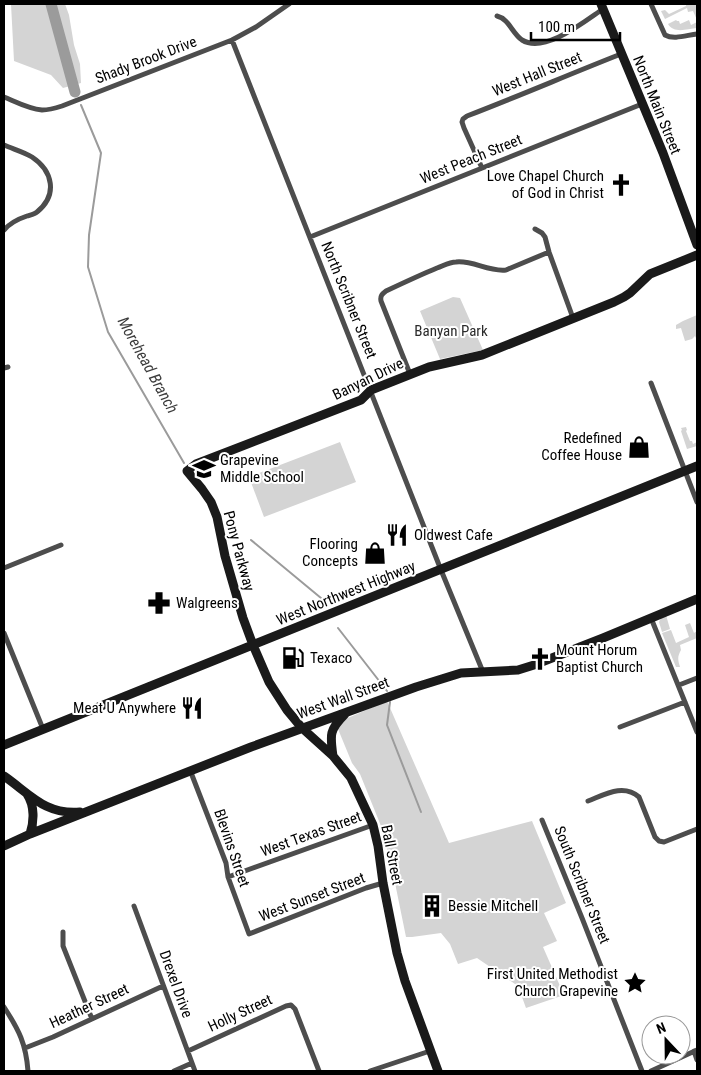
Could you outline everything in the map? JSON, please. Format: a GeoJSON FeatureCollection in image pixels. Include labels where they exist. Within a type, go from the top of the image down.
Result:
{"type":"FeatureCollection","features":[{"type":"Feature","properties":{"kind":"street","name":"Shady Brook Drive"},"geometry":{"type":"LineString","coordinates":[[4,96],[31,107],[42,110],[51,109],[232,40],[256,27],[290,4]]}},
{"type":"Feature","properties":{"kind":"street"},"geometry":{"type":"LineString","coordinates":[[651,4],[665,36],[674,38],[697,34]]}},
{"type":"Feature","properties":{"kind":"street"},"geometry":{"type":"LineString","coordinates":[[497,16],[502,17],[522,39],[528,43],[536,44],[550,41],[583,23],[602,6]]}},
{"type":"Feature","properties":{"kind":"street","name":"North Main Street"},"geometry":{"type":"LineString","coordinates":[[602,6],[697,245]]}},
{"type":"Feature","properties":{"kind":"street","name":"North Scribner Street"},"geometry":{"type":"LineString","coordinates":[[232,40],[441,570]]}},
{"type":"Feature","properties":{"kind":"street","name":"West Hall Street"},"geometry":{"type":"LineString","coordinates":[[482,168],[464,128],[463,119],[561,77],[621,54]]}},
{"type":"Feature","properties":{"kind":"street","name":"West Peach Street"},"geometry":{"type":"LineString","coordinates":[[310,237],[642,104]]}},
{"type":"Feature","properties":{"kind":"street"},"geometry":{"type":"LineString","coordinates":[[4,145],[37,160],[48,173],[50,192],[49,200],[36,213],[16,220],[4,230]]}},
{"type":"Feature","properties":{"kind":"street"},"geometry":{"type":"LineString","coordinates":[[535,228],[545,237],[573,318]]}},
{"type":"Feature","properties":{"kind":"street"},"geometry":{"type":"LineString","coordinates":[[410,374],[380,301],[382,294],[428,272],[456,262],[473,263],[483,267],[506,270],[549,252]]}},
{"type":"Feature","properties":{"kind":"street","name":"Banyan Drive"},"geometry":{"type":"LineString","coordinates":[[187,471],[196,464],[361,400],[371,390],[410,374],[440,363],[482,355],[624,297],[650,274],[697,255]]}},
{"type":"Feature","properties":{"kind":"street"},"geometry":{"type":"LineString","coordinates":[[651,383],[697,502]]}},
{"type":"Feature","properties":{"kind":"street","name":"West Northwest Highway"},"geometry":{"type":"LineString","coordinates":[[4,745],[697,467]]}},
{"type":"Feature","properties":{"kind":"street","name":"Pony Parkway"},"geometry":{"type":"LineString","coordinates":[[187,471],[211,502],[217,517],[239,607],[253,645]]}},
{"type":"Feature","properties":{"kind":"street"},"geometry":{"type":"LineString","coordinates":[[4,568],[61,546]]}},
{"type":"Feature","properties":{"kind":"street"},"geometry":{"type":"LineString","coordinates":[[441,570],[483,672]]}},
{"type":"Feature","properties":{"kind":"street","name":"West Wall Street"},"geometry":{"type":"LineString","coordinates":[[4,846],[190,770],[346,712],[461,673],[518,670],[534,665],[697,599]]}},
{"type":"Feature","properties":{"kind":"street"},"geometry":{"type":"LineString","coordinates":[[652,618],[697,732]]}},
{"type":"Feature","properties":{"kind":"street"},"geometry":{"type":"LineString","coordinates":[[4,633],[43,730]]}},
{"type":"Feature","properties":{"kind":"street","name":"Ball Street"},"geometry":{"type":"LineString","coordinates":[[253,645],[273,688],[287,710],[302,728],[333,756],[351,778],[373,825],[383,883],[405,981],[438,1071]]}},
{"type":"Feature","properties":{"kind":"street"},"geometry":{"type":"LineString","coordinates":[[679,685],[697,678]]}},
{"type":"Feature","properties":{"kind":"street"},"geometry":{"type":"LineString","coordinates":[[620,727],[685,702]]}},
{"type":"Feature","properties":{"kind":"street"},"geometry":{"type":"LineString","coordinates":[[333,756],[332,731],[346,712]]}},
{"type":"Feature","properties":{"kind":"street","name":"Blevins Street"},"geometry":{"type":"LineString","coordinates":[[190,770],[226,863],[228,878],[249,934]]}},
{"type":"Feature","properties":{"kind":"street"},"geometry":{"type":"LineString","coordinates":[[4,776],[41,804],[51,809],[71,813],[86,812]]}},
{"type":"Feature","properties":{"kind":"street"},"geometry":{"type":"LineString","coordinates":[[588,801],[616,790],[636,795],[639,797],[655,837],[659,841],[664,842],[697,829]]}},
{"type":"Feature","properties":{"kind":"street"},"geometry":{"type":"LineString","coordinates":[[25,792],[30,799],[33,814],[30,834]]}},
{"type":"Feature","properties":{"kind":"street","name":"South Scribner Street"},"geometry":{"type":"LineString","coordinates":[[542,820],[642,1071]]}},
{"type":"Feature","properties":{"kind":"street","name":"West Texas Street"},"geometry":{"type":"LineString","coordinates":[[228,878],[373,825]]}},
{"type":"Feature","properties":{"kind":"street","name":"West Sunset Street"},"geometry":{"type":"LineString","coordinates":[[249,934],[383,883]]}},
{"type":"Feature","properties":{"kind":"street","name":"Drexel Drive"},"geometry":{"type":"LineString","coordinates":[[134,906],[195,1071]]}},
{"type":"Feature","properties":{"kind":"street"},"geometry":{"type":"LineString","coordinates":[[63,932],[63,946],[92,1019]]}},
{"type":"Feature","properties":{"kind":"street","name":"Heather Street"},"geometry":{"type":"LineString","coordinates":[[25,1048],[163,986]]}},
{"type":"Feature","properties":{"kind":"street","name":"Holly Street"},"geometry":{"type":"LineString","coordinates":[[188,1051],[291,1005],[295,1009],[319,1071]]}},
{"type":"Feature","properties":{"kind":"street"},"geometry":{"type":"LineString","coordinates":[[4,1007],[21,1035],[28,1071]]}},
{"type":"Feature","properties":{"kind":"street"},"geometry":{"type":"LineString","coordinates":[[651,1071],[696,1050],[697,1060]]}},
{"type":"Feature","properties":{"kind":"street"},"geometry":{"type":"LineString","coordinates":[[370,1071],[430,1051]]}},
{"type":"Feature","properties":{"kind":"street"},"geometry":{"type":"LineString","coordinates":[[174,1071],[192,1063]]}},
{"type":"Feature","properties":{"kind":"green space"},"geometry":{"type":"Polygon","coordinates":[[[11,4],[65,4],[80,64],[81,83],[63,88],[51,75],[14,61],[11,4]]]}},
{"type":"Feature","properties":{"kind":"green space"},"geometry":{"type":"Polygon","coordinates":[[[686,4],[697,4],[697,20],[693,11],[688,12],[687,8],[665,19],[661,11],[665,10],[669,14],[686,6],[686,4]]]}},
{"type":"Feature","properties":{"kind":"green space"},"geometry":{"type":"Polygon","coordinates":[[[676,20],[680,24],[689,20],[691,25],[697,22],[697,28],[674,29],[668,24],[676,20]]]}},
{"type":"Feature","properties":{"kind":"green space","name":"Banyan Park"},"geometry":{"type":"Polygon","coordinates":[[[453,297],[460,298],[483,350],[440,359],[420,311],[453,297]]]}},
{"type":"Feature","properties":{"kind":"green space"},"geometry":{"type":"Polygon","coordinates":[[[697,315],[697,337],[695,336],[685,341],[681,328],[676,329],[676,325],[697,315]]]}},
{"type":"Feature","properties":{"kind":"green space"},"geometry":{"type":"Polygon","coordinates":[[[686,427],[690,441],[693,444],[697,442],[697,446],[687,449],[681,431],[681,428],[686,427]]]}},
{"type":"Feature","properties":{"kind":"green space"},"geometry":{"type":"Polygon","coordinates":[[[340,442],[356,482],[264,517],[249,477],[340,442]]]}},
{"type":"Feature","properties":{"kind":"green space"},"geometry":{"type":"Polygon","coordinates":[[[666,615],[670,629],[662,632],[659,622],[666,615]]]}},
{"type":"Feature","properties":{"kind":"green space"},"geometry":{"type":"Polygon","coordinates":[[[690,623],[694,633],[697,631],[697,638],[680,645],[681,650],[678,659],[680,667],[676,667],[662,633],[671,630],[676,643],[689,637],[685,625],[690,623]]]}},
{"type":"Feature","properties":{"kind":"green space"},"geometry":{"type":"Polygon","coordinates":[[[387,701],[449,843],[532,821],[566,903],[544,913],[557,941],[543,947],[564,995],[526,1008],[518,986],[477,958],[458,964],[450,944],[441,933],[406,937],[383,831],[360,774],[352,763],[338,729],[341,721],[387,701]]]}},
{"type":"Feature","properties":{"kind":"waterway","name":"Morehead Branch"},"geometry":{"type":"LineString","coordinates":[[51,4],[75,92]]}},
{"type":"Feature","properties":{"kind":"waterway","name":"Morehead Branch"},"geometry":{"type":"LineString","coordinates":[[81,105],[101,153],[89,235],[88,267],[108,332],[184,463]]}},
{"type":"Feature","properties":{"kind":"waterway","name":"Morehead Branch"},"geometry":{"type":"LineString","coordinates":[[251,540],[327,603]]}},
{"type":"Feature","properties":{"kind":"waterway","name":"Morehead Branch"},"geometry":{"type":"LineString","coordinates":[[338,628],[387,691]]}},
{"type":"Feature","properties":{"kind":"waterway","name":"Morehead Branch"},"geometry":{"type":"LineString","coordinates":[[390,702],[387,725],[421,812]]}},
{"type":"Feature","properties":{"kind":"place","name":"Love Chapel Church of God in Christ"},"geometry":{"type":"Point","coordinates":[621,185]}},
{"type":"Feature","properties":{"kind":"place","name":"Redefined Coffee House"},"geometry":{"type":"Point","coordinates":[639,447]}},
{"type":"Feature","properties":{"kind":"place","name":"Grapevine Middle School"},"geometry":{"type":"Point","coordinates":[204,469]}},
{"type":"Feature","properties":{"kind":"place","name":"Oldwest Cafe"},"geometry":{"type":"Point","coordinates":[397,535]}},
{"type":"Feature","properties":{"kind":"place","name":"Flooring Concepts"},"geometry":{"type":"Point","coordinates":[375,553]}},
{"type":"Feature","properties":{"kind":"place","name":"Walgreens"},"geometry":{"type":"Point","coordinates":[159,603]}},
{"type":"Feature","properties":{"kind":"place","name":"Texaco"},"geometry":{"type":"Point","coordinates":[293,658]}},
{"type":"Feature","properties":{"kind":"place","name":"Mount Horum Baptist Church"},"geometry":{"type":"Point","coordinates":[540,659]}},
{"type":"Feature","properties":{"kind":"place","name":"Meat U Anywhere"},"geometry":{"type":"Point","coordinates":[192,708]}},
{"type":"Feature","properties":{"kind":"place","name":"Bessie Mitchell"},"geometry":{"type":"Point","coordinates":[432,906]}},
{"type":"Feature","properties":{"kind":"place","name":"First United Methodist Church Grapevine"},"geometry":{"type":"Point","coordinates":[635,983]}}]}
